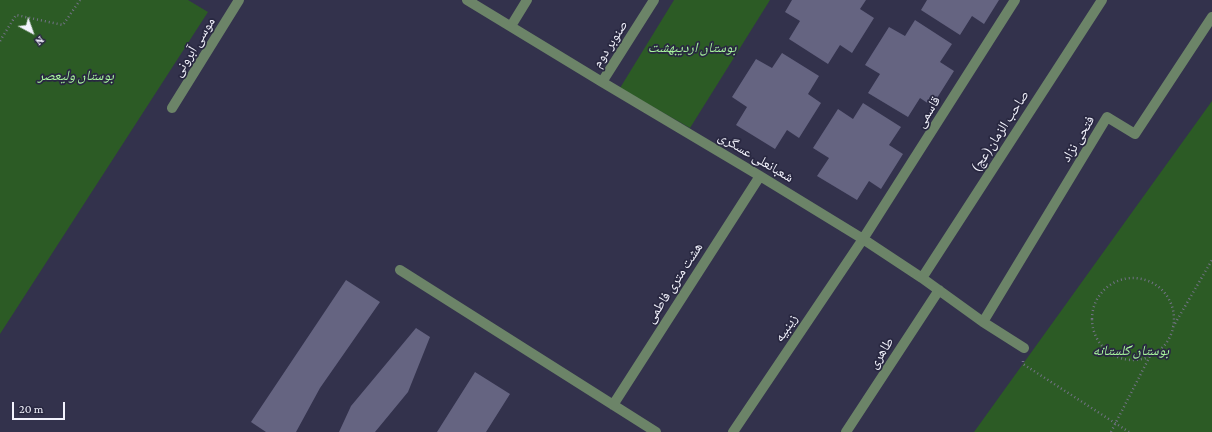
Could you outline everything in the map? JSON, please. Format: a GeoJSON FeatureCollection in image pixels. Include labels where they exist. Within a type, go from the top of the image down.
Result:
{"type":"FeatureCollection","features":[{"type":"Feature","properties":{"kind":"street","name":"موسی آبرونی"},"geometry":{"type":"LineString","coordinates":[[172,108],[239,0]]}},
{"type":"Feature","properties":{"kind":"street","name":"شعبانعلی عسگری"},"geometry":{"type":"LineString","coordinates":[[467,0],[863,239],[922,278],[983,322],[1024,348]]}},
{"type":"Feature","properties":{"kind":"street"},"geometry":{"type":"LineString","coordinates":[[511,26],[527,0]]}},
{"type":"Feature","properties":{"kind":"street","name":"صنوبر دوم"},"geometry":{"type":"LineString","coordinates":[[602,82],[654,0]]}},
{"type":"Feature","properties":{"kind":"street","name":"قاسمی"},"geometry":{"type":"LineString","coordinates":[[863,239],[1015,0]]}},
{"type":"Feature","properties":{"kind":"street","name":"صاحب الزمان(عج)"},"geometry":{"type":"LineString","coordinates":[[922,278],[1102,0]]}},
{"type":"Feature","properties":{"kind":"street","name":"فتحی نزاد"},"geometry":{"type":"LineString","coordinates":[[983,322],[1107,117],[1135,134],[1212,17]]}},
{"type":"Feature","properties":{"kind":"street","name":"هشت متری فاطمی"},"geometry":{"type":"LineString","coordinates":[[613,405],[760,176]]}},
{"type":"Feature","properties":{"kind":"street","name":"زینبیه"},"geometry":{"type":"LineString","coordinates":[[733,432],[863,239]]}},
{"type":"Feature","properties":{"kind":"street"},"geometry":{"type":"LineString","coordinates":[[400,270],[656,432]]}},
{"type":"Feature","properties":{"kind":"street","name":"طاهری"},"geometry":{"type":"LineString","coordinates":[[846,432],[939,290]]}},
{"type":"Feature","properties":{"kind":"path"},"geometry":{"type":"LineString","coordinates":[[0,40],[16,15],[63,25],[80,0]]}},
{"type":"Feature","properties":{"kind":"path"},"geometry":{"type":"LineString","coordinates":[[1173,328],[1174,314],[1170,301],[1162,290],[1151,282],[1138,278],[1124,279],[1111,284],[1101,293],[1094,305],[1092,319],[1094,332],[1101,344],[1111,353],[1124,359],[1138,359],[1151,355],[1165,344],[1212,260]]}},
{"type":"Feature","properties":{"kind":"path"},"geometry":{"type":"LineString","coordinates":[[1024,348],[1023,364],[1129,432]]}},
{"type":"Feature","properties":{"kind":"path"},"geometry":{"type":"LineString","coordinates":[[1111,432],[1151,355]]}},
{"type":"Feature","properties":{"kind":"green space","name":"بوستان ولیعصر"},"geometry":{"type":"Polygon","coordinates":[[[0,0],[188,0],[208,12],[0,334],[0,0]]]}},
{"type":"Feature","properties":{"kind":"green space","name":"بوستان اردیبهشت"},"geometry":{"type":"Polygon","coordinates":[[[674,0],[770,0],[690,128],[620,88],[674,0]]]}},
{"type":"Feature","properties":{"kind":"green space","name":"بوستان گلستانه"},"geometry":{"type":"Polygon","coordinates":[[[1212,101],[1212,432],[974,432],[1212,101]]]}},
{"type":"Feature","properties":{"kind":"building"},"geometry":{"type":"Polygon","coordinates":[[[792,0],[866,0],[860,9],[874,18],[852,53],[840,45],[828,64],[789,39],[800,21],[785,12],[792,0]]]}},
{"type":"Feature","properties":{"kind":"building"},"geometry":{"type":"Polygon","coordinates":[[[927,0],[999,0],[984,24],[972,16],[960,35],[921,10],[927,0]]]}},
{"type":"Feature","properties":{"kind":"building"},"geometry":{"type":"Polygon","coordinates":[[[915,20],[952,44],[940,62],[954,71],[932,106],[920,98],[908,117],[868,93],[880,74],[865,65],[889,27],[905,36],[915,20]]]}},
{"type":"Feature","properties":{"kind":"building"},"geometry":{"type":"Polygon","coordinates":[[[782,53],[819,76],[808,94],[821,103],[799,138],[787,130],[775,149],[736,125],[747,107],[732,97],[756,59],[772,68],[782,53]]]}},
{"type":"Feature","properties":{"kind":"building"},"geometry":{"type":"Polygon","coordinates":[[[863,103],[901,127],[889,145],[903,154],[881,189],[869,181],[857,200],[817,176],[829,158],[813,148],[838,109],[853,119],[863,103]]]}},
{"type":"Feature","properties":{"kind":"building"},"geometry":{"type":"Polygon","coordinates":[[[346,280],[380,302],[320,388],[296,432],[266,432],[251,422],[346,280]]]}},
{"type":"Feature","properties":{"kind":"building"},"geometry":{"type":"Polygon","coordinates":[[[416,328],[430,337],[408,392],[375,432],[339,432],[351,406],[416,328]]]}},
{"type":"Feature","properties":{"kind":"building"},"geometry":{"type":"Polygon","coordinates":[[[475,372],[510,394],[486,432],[437,432],[475,372]]]}}]}
